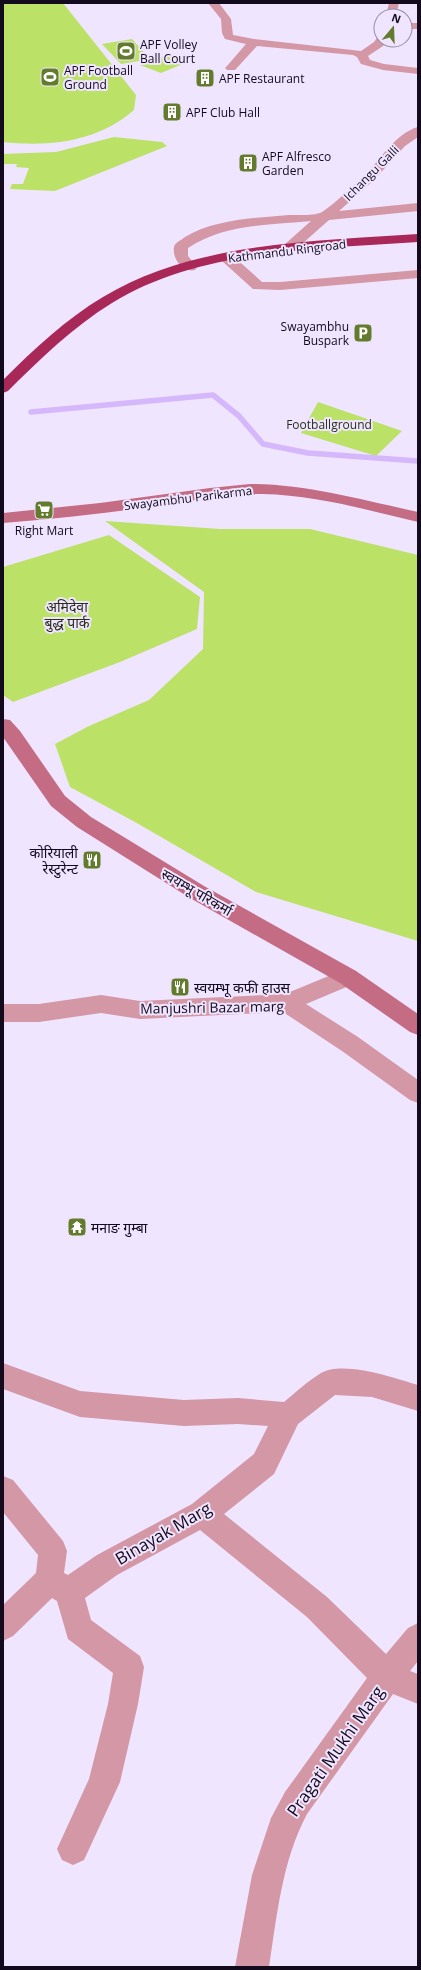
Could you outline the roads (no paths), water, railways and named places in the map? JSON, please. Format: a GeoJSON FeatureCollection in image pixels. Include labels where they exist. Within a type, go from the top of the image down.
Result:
{"type":"FeatureCollection","features":[{"type":"Feature","properties":{"kind":"highway","name":"Kathmandu Ringroad"},"geometry":{"type":"LineString","coordinates":[[3,388],[43,349],[99,306],[125,290],[156,278],[190,267],[227,258],[289,248],[418,238]]}},
{"type":"Feature","properties":{"kind":"main road","name":"Swayambhu Parikarma"},"geometry":{"type":"LineString","coordinates":[[3,518],[102,508],[230,490],[262,489],[307,493],[418,518]]}},
{"type":"Feature","properties":{"kind":"main road","name":"स्वयम्भू परिकर्मा"},"geometry":{"type":"LineString","coordinates":[[3,726],[13,736],[58,801],[84,822],[196,892],[348,977],[418,1026]]}},
{"type":"Feature","properties":{"kind":"street"},"geometry":{"type":"LineString","coordinates":[[213,3],[226,19],[227,33],[229,37],[254,42],[355,52],[362,55]]}},
{"type":"Feature","properties":{"kind":"street"},"geometry":{"type":"LineString","coordinates":[[231,68],[254,42]]}},
{"type":"Feature","properties":{"kind":"street"},"geometry":{"type":"LineString","coordinates":[[362,55],[373,48]]}},
{"type":"Feature","properties":{"kind":"street"},"geometry":{"type":"LineString","coordinates":[[362,55],[364,62],[383,67],[418,71]]}},
{"type":"Feature","properties":{"kind":"street","name":"Ichangu Galli"},"geometry":{"type":"LineString","coordinates":[[289,248],[370,177],[401,143],[418,130]]}},
{"type":"Feature","properties":{"kind":"street"},"geometry":{"type":"LineString","coordinates":[[190,267],[181,256],[181,246],[190,239],[204,233],[262,223],[418,207]]}},
{"type":"Feature","properties":{"kind":"street"},"geometry":{"type":"LineString","coordinates":[[227,258],[258,286],[280,286],[418,274]]}},
{"type":"Feature","properties":{"kind":"street"},"geometry":{"type":"LineString","coordinates":[[287,1003],[348,977]]}},
{"type":"Feature","properties":{"kind":"street","name":"Manjushri Bazar marg"},"geometry":{"type":"LineString","coordinates":[[3,1013],[39,1013],[101,1004],[140,1010],[287,1003],[350,1044],[418,1093]]}},
{"type":"Feature","properties":{"kind":"street"},"geometry":{"type":"LineString","coordinates":[[3,1376],[80,1404],[184,1412],[238,1411],[288,1415]]}},
{"type":"Feature","properties":{"kind":"street","name":"Binayak Marg"},"geometry":{"type":"LineString","coordinates":[[3,1626],[59,1586],[107,1565],[202,1514],[264,1464],[288,1415],[331,1382],[372,1384],[418,1398]]}},
{"type":"Feature","properties":{"kind":"street"},"geometry":{"type":"LineString","coordinates":[[3,1490],[53,1551],[59,1586],[78,1629],[129,1667],[123,1704],[104,1782],[73,1849]]}},
{"type":"Feature","properties":{"kind":"street"},"geometry":{"type":"LineString","coordinates":[[202,1514],[317,1607],[387,1676],[418,1689]]}},
{"type":"Feature","properties":{"kind":"street","name":"Pragati Mukhi Marg"},"geometry":{"type":"LineString","coordinates":[[252,1967],[268,1875],[282,1829],[296,1803],[387,1676],[418,1638]]}},
{"type":"Feature","properties":{"kind":"waterway"},"geometry":{"type":"LineString","coordinates":[[31,412],[213,395],[239,416],[263,444],[308,453],[418,461]]}},
{"type":"Feature","properties":{"kind":"place","name":"APF Volley Ball Court"},"geometry":{"type":"Point","coordinates":[126,51]}},
{"type":"Feature","properties":{"kind":"place","name":"APF Football Ground"},"geometry":{"type":"Point","coordinates":[50,77]}},
{"type":"Feature","properties":{"kind":"place","name":"APF Restaurant"},"geometry":{"type":"Point","coordinates":[205,78]}},
{"type":"Feature","properties":{"kind":"place","name":"APF Club Hall"},"geometry":{"type":"Point","coordinates":[172,112]}},
{"type":"Feature","properties":{"kind":"place","name":"APF Alfresco Garden"},"geometry":{"type":"Point","coordinates":[248,163]}},
{"type":"Feature","properties":{"kind":"place","name":"Swayambhu Buspark"},"geometry":{"type":"Point","coordinates":[363,333]}},
{"type":"Feature","properties":{"kind":"place","name":"Right Mart"},"geometry":{"type":"Point","coordinates":[44,510]}},
{"type":"Feature","properties":{"kind":"place","name":"कोरियाली रेस्टुरेन्ट"},"geometry":{"type":"Point","coordinates":[92,860]}},
{"type":"Feature","properties":{"kind":"place","name":"स्वयम्भू कफी हाउस"},"geometry":{"type":"Point","coordinates":[180,987]}},
{"type":"Feature","properties":{"kind":"place","name":"मनाङ गुम्बा"},"geometry":{"type":"Point","coordinates":[77,1227]}},
{"type":"Feature","properties":{"kind":"park label","name":"Footballground"},"geometry":{"type":"Point","coordinates":[329,424]}},
{"type":"Feature","properties":{"kind":"park label","name":"अमिदेवा बुद्ध पार्क"},"geometry":{"type":"Point","coordinates":[67,614]}}]}
